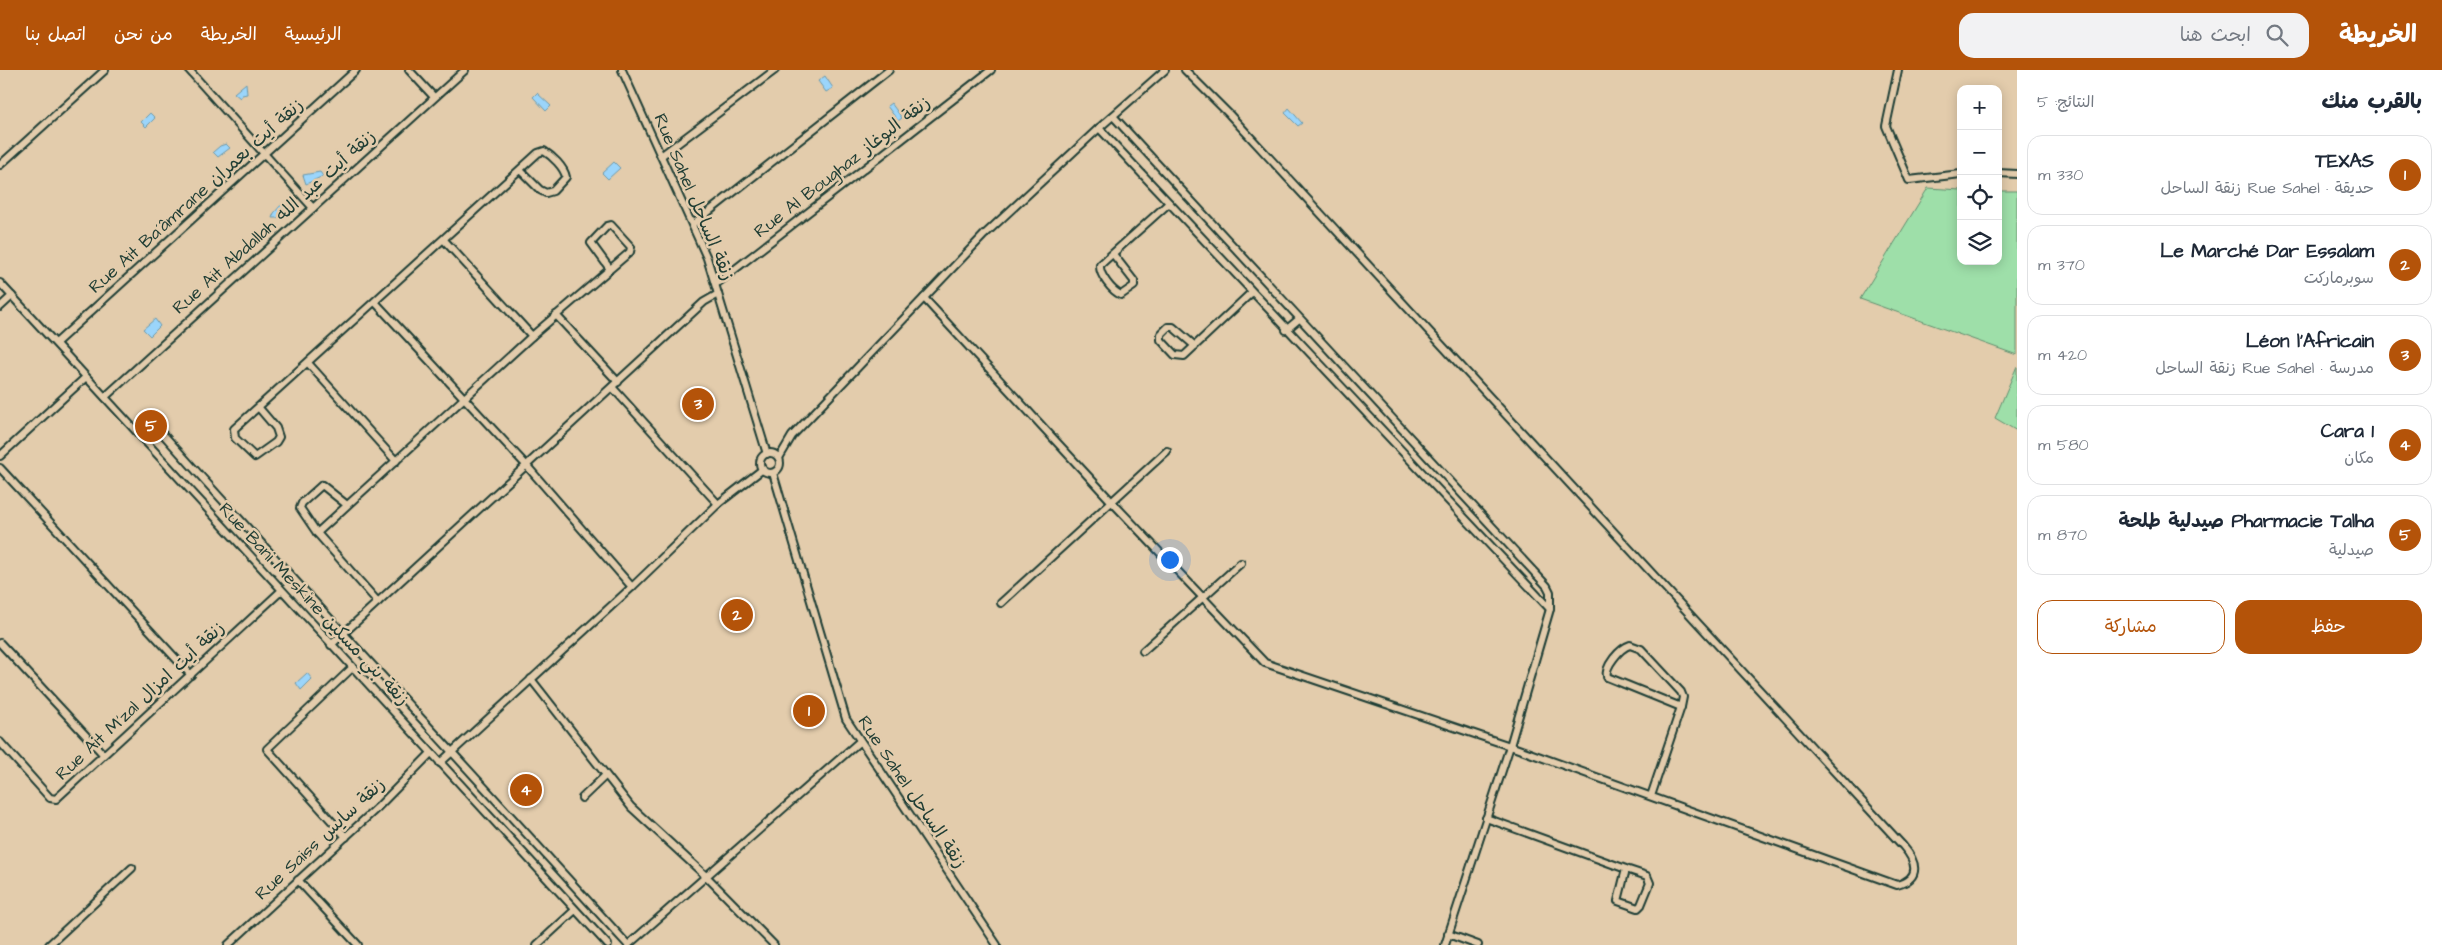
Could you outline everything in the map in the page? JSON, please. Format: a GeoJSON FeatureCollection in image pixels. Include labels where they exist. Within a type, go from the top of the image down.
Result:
{"type":"FeatureCollection","features":[{"type":"Feature","properties":{"kind":"street"},"geometry":{"type":"LineString","coordinates":[[0,165],[105,70]]}},
{"type":"Feature","properties":{"kind":"street"},"geometry":{"type":"LineString","coordinates":[[189,70],[266,153],[313,208]]}},
{"type":"Feature","properties":{"kind":"street","name":"Rue Ait Ba´âmrane زنقة أيت بعمران"},"geometry":{"type":"LineString","coordinates":[[56,343],[356,70]]}},
{"type":"Feature","properties":{"kind":"street"},"geometry":{"type":"LineString","coordinates":[[409,70],[434,97]]}},
{"type":"Feature","properties":{"kind":"street","name":"Rue Ait Abdallah زنقة أيت عبد الله"},"geometry":{"type":"LineString","coordinates":[[105,397],[465,70]]}},
{"type":"Feature","properties":{"kind":"street","name":"Rue Sahel زنقة الساحل"},"geometry":{"type":"LineString","coordinates":[[622,70],[693,224],[716,284],[767,454]]}},
{"type":"Feature","properties":{"kind":"street"},"geometry":{"type":"LineString","coordinates":[[662,156],[775,70]]}},
{"type":"Feature","properties":{"kind":"street"},"geometry":{"type":"LineString","coordinates":[[693,224],[889,70]]}},
{"type":"Feature","properties":{"kind":"street"},"geometry":{"type":"LineString","coordinates":[[763,469],[773,473],[780,467],[779,458],[792,436],[984,236],[1099,128],[1165,70]]}},
{"type":"Feature","properties":{"kind":"street"},"geometry":{"type":"LineString","coordinates":[[924,298],[1112,502],[1259,658],[1270,666],[1510,746],[1897,885],[1907,882],[1915,871],[1912,858],[1903,846],[1228,114],[1185,70]]}},
{"type":"Feature","properties":{"kind":"street"},"geometry":{"type":"LineString","coordinates":[[1898,70],[1886,126],[1909,180],[1957,174]]}},
{"type":"Feature","properties":{"kind":"street","name":"Rue Al Boughaz زنقة البوغاز"},"geometry":{"type":"LineString","coordinates":[[716,284],[989,72]]}},
{"type":"Feature","properties":{"kind":"street"},"geometry":{"type":"LineString","coordinates":[[1113,116],[1550,592],[1550,610],[1510,746],[1445,945]]}},
{"type":"Feature","properties":{"kind":"street"},"geometry":{"type":"LineString","coordinates":[[1099,128],[1550,610]]}},
{"type":"Feature","properties":{"kind":"street"},"geometry":{"type":"LineString","coordinates":[[259,408],[276,428],[279,437],[276,442],[255,457],[236,438],[233,431],[520,170],[544,150],[563,168],[566,177],[553,191],[546,193],[540,190],[520,170]]}},
{"type":"Feature","properties":{"kind":"street"},"geometry":{"type":"LineString","coordinates":[[2002,173],[2017,174]]}},
{"type":"Feature","properties":{"kind":"street"},"geometry":{"type":"LineString","coordinates":[[1113,254],[1134,281],[1134,286],[1121,294],[1117,293],[1100,270],[1100,264],[1169,203]]}},
{"type":"Feature","properties":{"kind":"street"},"geometry":{"type":"LineString","coordinates":[[317,533],[532,336],[610,269],[632,249],[611,225],[607,226],[591,243],[610,269]]}},
{"type":"Feature","properties":{"kind":"street"},"geometry":{"type":"LineString","coordinates":[[444,240],[532,336]]}},
{"type":"Feature","properties":{"kind":"street","name":"Rue Bani Meskine زنقة بني مسكين"},"geometry":{"type":"LineString","coordinates":[[0,283],[331,646],[608,945]]}},
{"type":"Feature","properties":{"kind":"street"},"geometry":{"type":"LineString","coordinates":[[1195,346],[1173,327],[1167,327],[1161,334],[1161,340],[1177,356],[1184,356],[1195,346],[1252,292]]}},
{"type":"Feature","properties":{"kind":"street"},"geometry":{"type":"LineString","coordinates":[[331,646],[704,302],[718,294]]}},
{"type":"Feature","properties":{"kind":"street"},"geometry":{"type":"LineString","coordinates":[[0,308],[12,296]]}},
{"type":"Feature","properties":{"kind":"street"},"geometry":{"type":"LineString","coordinates":[[375,302],[463,400],[527,466],[632,587]]}},
{"type":"Feature","properties":{"kind":"street"},"geometry":{"type":"LineString","coordinates":[[556,315],[618,382]]}},
{"type":"Feature","properties":{"kind":"street"},"geometry":{"type":"LineString","coordinates":[[1286,330],[1299,319]]}},
{"type":"Feature","properties":{"kind":"street"},"geometry":{"type":"LineString","coordinates":[[308,363],[396,460]]}},
{"type":"Feature","properties":{"kind":"street"},"geometry":{"type":"LineString","coordinates":[[0,456],[86,377]]}},
{"type":"Feature","properties":{"kind":"street"},"geometry":{"type":"LineString","coordinates":[[612,387],[718,504]]}},
{"type":"Feature","properties":{"kind":"street"},"geometry":{"type":"LineString","coordinates":[[162,433],[342,635],[453,751],[628,945],[860,741]]}},
{"type":"Feature","properties":{"kind":"street"},"geometry":{"type":"LineString","coordinates":[[1001,603],[1167,451]]}},
{"type":"Feature","properties":{"kind":"street"},"geometry":{"type":"LineString","coordinates":[[763,469],[761,462],[767,454],[775,454],[779,458]]}},
{"type":"Feature","properties":{"kind":"street"},"geometry":{"type":"LineString","coordinates":[[0,468],[191,675]]}},
{"type":"Feature","properties":{"kind":"street"},"geometry":{"type":"LineString","coordinates":[[440,763],[632,587],[718,504],[763,469]]}},
{"type":"Feature","properties":{"kind":"street","name":"Rue Sahel زنقة الساحل"},"geometry":{"type":"LineString","coordinates":[[773,473],[842,709],[860,741],[997,945]]}},
{"type":"Feature","properties":{"kind":"street"},"geometry":{"type":"LineString","coordinates":[[347,505],[324,485],[302,503],[301,512],[378,602]]}},
{"type":"Feature","properties":{"kind":"street"},"geometry":{"type":"LineString","coordinates":[[1142,651],[1241,562]]}},
{"type":"Feature","properties":{"kind":"street","name":"Rue Ait M'zal زنقة أيت امزال"},"geometry":{"type":"LineString","coordinates":[[0,742],[53,800],[281,591]]}},
{"type":"Feature","properties":{"kind":"street"},"geometry":{"type":"LineString","coordinates":[[0,643],[103,754]]}},
{"type":"Feature","properties":{"kind":"street"},"geometry":{"type":"LineString","coordinates":[[1651,796],[1681,706],[1683,697],[1681,692],[1638,646],[1626,646],[1607,670],[1607,677],[1611,680],[1681,706]]}},
{"type":"Feature","properties":{"kind":"street"},"geometry":{"type":"LineString","coordinates":[[346,837],[267,749],[352,668]]}},
{"type":"Feature","properties":{"kind":"street"},"geometry":{"type":"LineString","coordinates":[[531,679],[631,807],[707,877],[774,945]]}},
{"type":"Feature","properties":{"kind":"street","name":"Rue Saiss زنقة سايس"},"geometry":{"type":"LineString","coordinates":[[228,945],[378,807],[431,753]]}},
{"type":"Feature","properties":{"kind":"street"},"geometry":{"type":"LineString","coordinates":[[582,798],[605,776]]}},
{"type":"Feature","properties":{"kind":"street"},"geometry":{"type":"LineString","coordinates":[[1486,818],[1647,876],[1650,881],[1641,905],[1638,908],[1618,901],[1626,869]]}},
{"type":"Feature","properties":{"kind":"street"},"geometry":{"type":"LineString","coordinates":[[49,945],[132,868]]}},
{"type":"Feature","properties":{"kind":"street"},"geometry":{"type":"LineString","coordinates":[[298,880],[358,945]]}},
{"type":"Feature","properties":{"kind":"street"},"geometry":{"type":"LineString","coordinates":[[536,945],[575,910]]}},
{"type":"Feature","properties":{"kind":"street"},"geometry":{"type":"LineString","coordinates":[[1448,934],[1478,945]]}},
{"type":"Feature","properties":{"kind":"green space"},"geometry":{"type":"Polygon","coordinates":[[[1928,188],[1957,190],[1957,265],[2002,265],[2002,191],[2017,191],[2017,355],[1860,299],[1928,188]]]}},
{"type":"Feature","properties":{"kind":"green space"},"geometry":{"type":"Polygon","coordinates":[[[2017,366],[2017,431],[1995,418],[2017,366]]]}},
{"type":"Feature","properties":{"kind":"water"},"geometry":{"type":"Polygon","coordinates":[[[825,76],[833,88],[826,92],[818,81],[825,76]]]}},
{"type":"Feature","properties":{"kind":"water"},"geometry":{"type":"Polygon","coordinates":[[[246,83],[247,94],[242,95],[240,98],[234,93],[246,83]]]}},
{"type":"Feature","properties":{"kind":"water"},"geometry":{"type":"Polygon","coordinates":[[[537,93],[551,106],[546,111],[533,97],[537,93]]]}},
{"type":"Feature","properties":{"kind":"water"},"geometry":{"type":"Polygon","coordinates":[[[891,103],[902,118],[898,121],[887,106],[891,103]]]}},
{"type":"Feature","properties":{"kind":"water"},"geometry":{"type":"Polygon","coordinates":[[[1289,108],[1302,123],[1298,126],[1285,113],[1289,108]]]}},
{"type":"Feature","properties":{"kind":"water"},"geometry":{"type":"Polygon","coordinates":[[[150,113],[155,118],[146,127],[141,122],[150,113]]]}},
{"type":"Feature","properties":{"kind":"water"},"geometry":{"type":"Polygon","coordinates":[[[226,144],[230,148],[218,157],[213,152],[220,146],[226,144]]]}},
{"type":"Feature","properties":{"kind":"water"},"geometry":{"type":"Polygon","coordinates":[[[614,162],[620,168],[608,179],[602,173],[614,162]]]}},
{"type":"Feature","properties":{"kind":"water"},"geometry":{"type":"Polygon","coordinates":[[[320,172],[323,176],[306,184],[303,175],[320,172]]]}},
{"type":"Feature","properties":{"kind":"water"},"geometry":{"type":"Polygon","coordinates":[[[282,204],[286,206],[286,213],[277,218],[272,218],[274,213],[282,204]]]}},
{"type":"Feature","properties":{"kind":"water"},"geometry":{"type":"Polygon","coordinates":[[[155,319],[160,326],[150,336],[143,329],[155,319]]]}},
{"type":"Feature","properties":{"kind":"water"},"geometry":{"type":"Polygon","coordinates":[[[307,673],[312,679],[301,690],[296,683],[307,673]]]}},
{"type":"Feature","properties":{"kind":"place","name":"Léon l'Africain"},"geometry":{"type":"Point","coordinates":[698,404]}},
{"type":"Feature","properties":{"kind":"place","name":"Pharmacie Talha صيدلية طلحة"},"geometry":{"type":"Point","coordinates":[151,426]}},
{"type":"Feature","properties":{"kind":"place","name":"Le Marché Dar Essalam"},"geometry":{"type":"Point","coordinates":[737,615]}},
{"type":"Feature","properties":{"kind":"place","name":"TEXAS"},"geometry":{"type":"Point","coordinates":[809,711]}},
{"type":"Feature","properties":{"kind":"place","name":"Cara 1"},"geometry":{"type":"Point","coordinates":[526,790]}}]}
